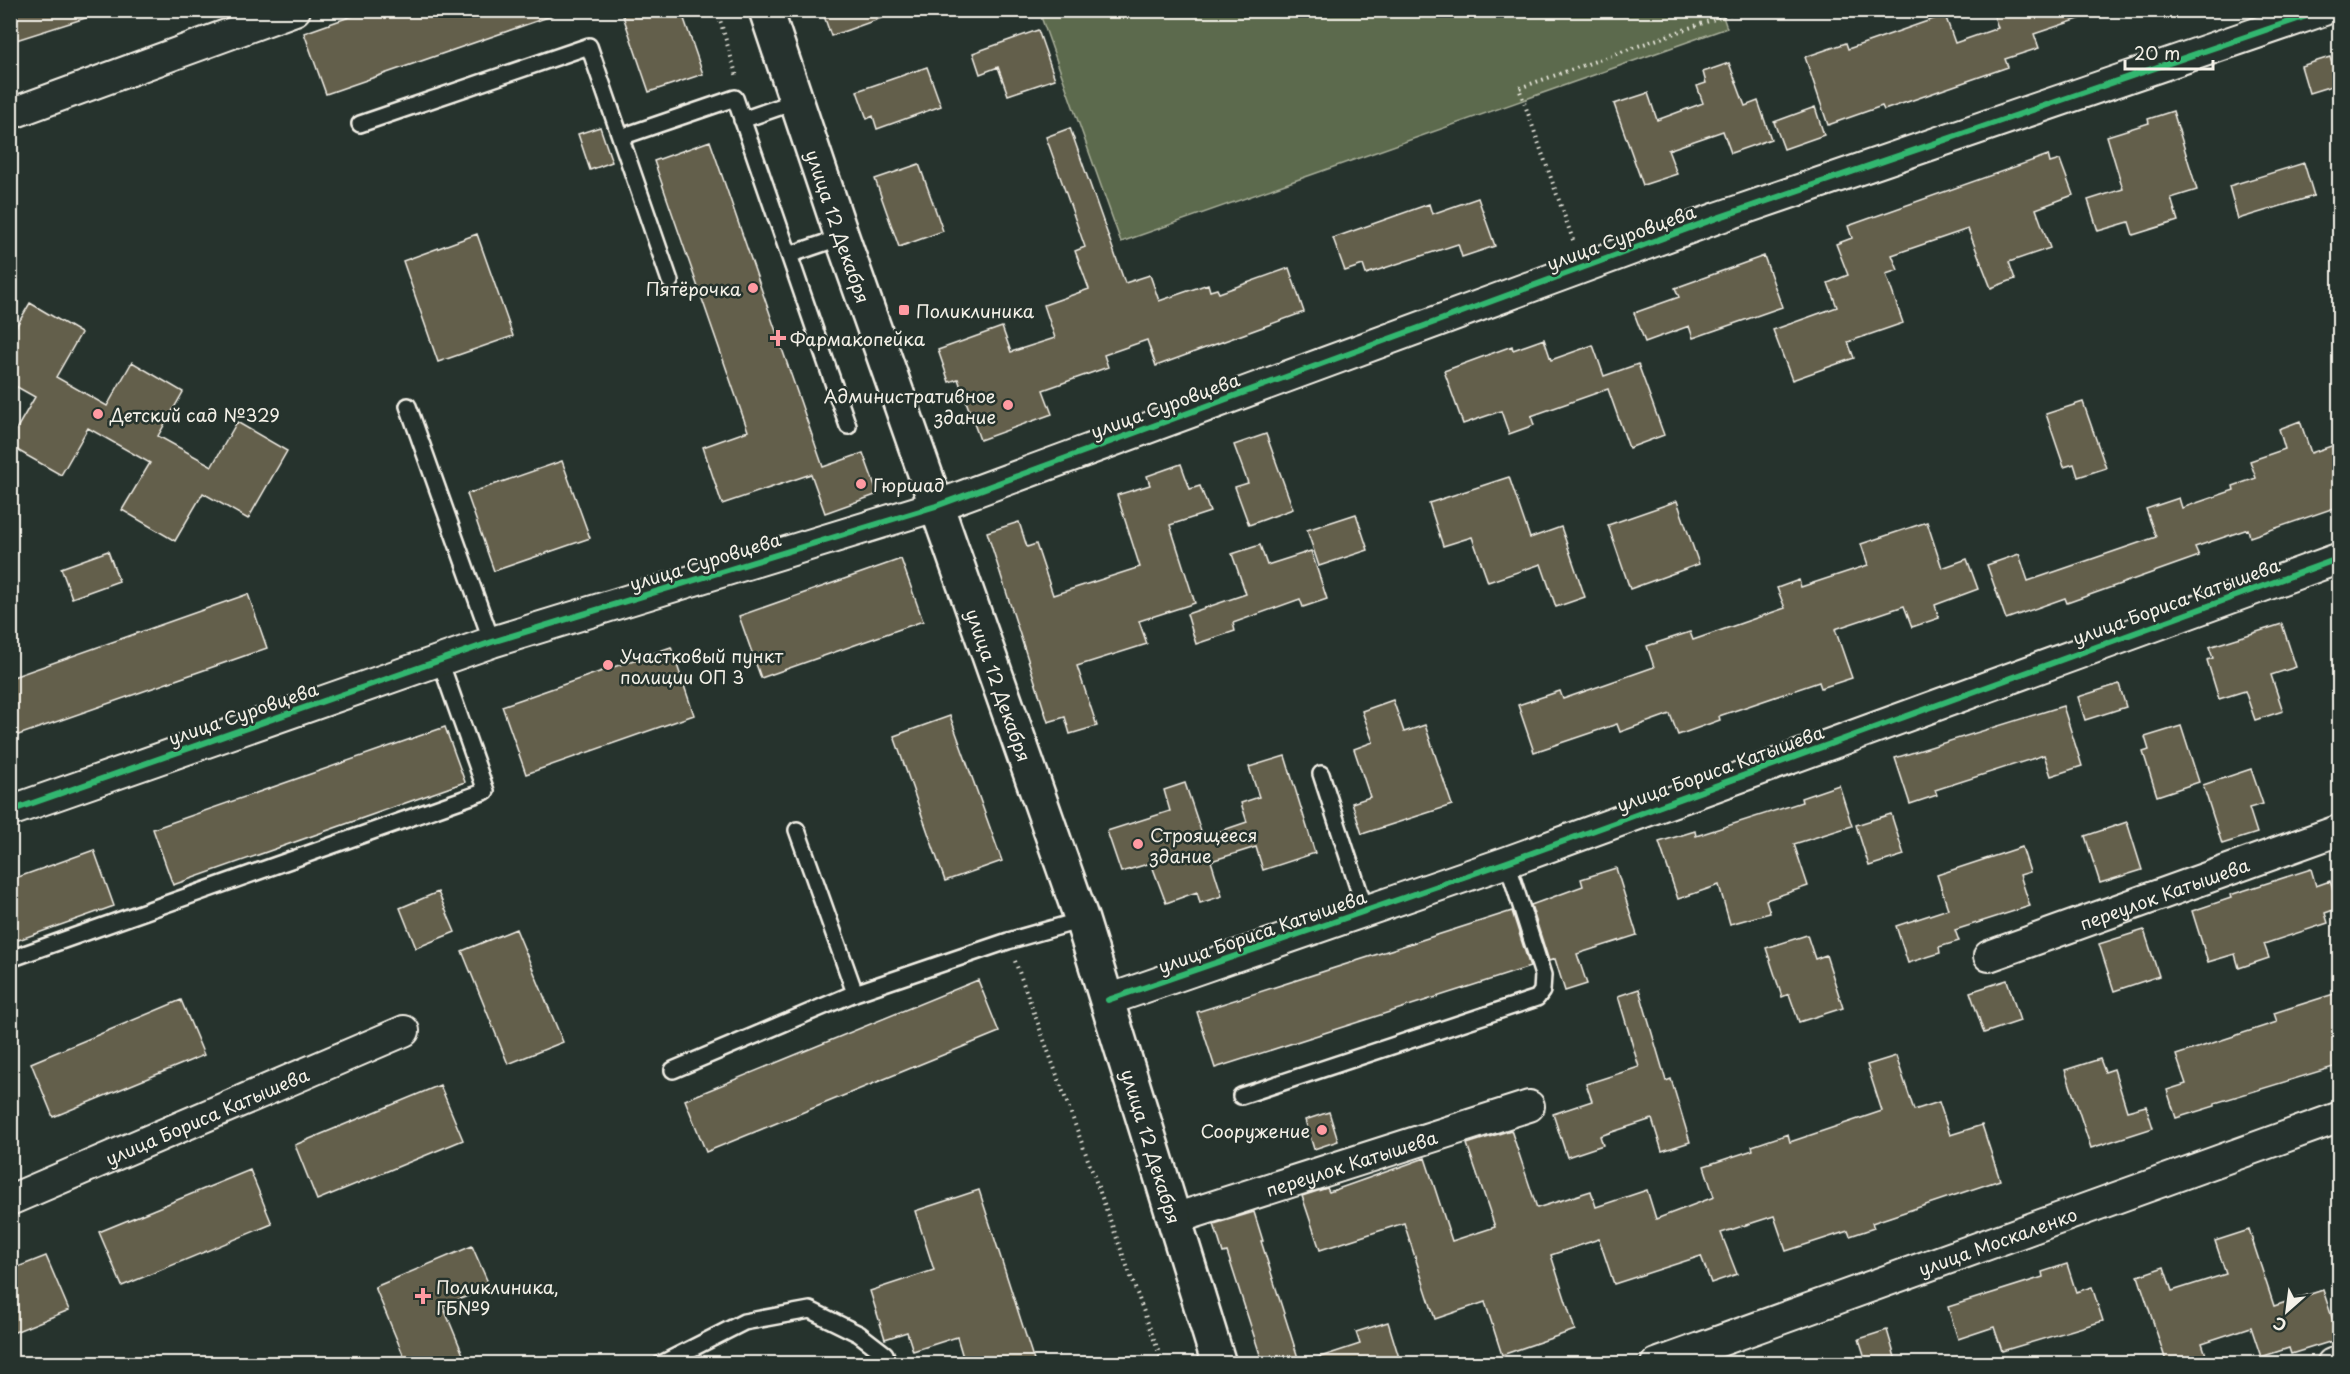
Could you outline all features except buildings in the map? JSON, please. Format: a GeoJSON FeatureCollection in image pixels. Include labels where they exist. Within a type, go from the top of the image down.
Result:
{"type":"FeatureCollection","features":[{"type":"Feature","properties":{"kind":"main road","name":"улица 12 Декабря"},"geometry":{"type":"LineString","coordinates":[[766,10],[842,237],[1082,920],[1219,1364]]}},
{"type":"Feature","properties":{"kind":"street"},"geometry":{"type":"LineString","coordinates":[[10,114],[248,18],[295,10]]}},
{"type":"Feature","properties":{"kind":"street","name":"улица Суровцева"},"geometry":{"type":"LineString","coordinates":[[10,811],[492,642],[936,506],[1728,214],[2324,10]]}},
{"type":"Feature","properties":{"kind":"street","name":"улица Бориса Катышева"},"geometry":{"type":"LineString","coordinates":[[1107,1000],[1507,862],[2340,558]]}},
{"type":"Feature","properties":{"kind":"street","name":"переулок Катышева"},"geometry":{"type":"LineString","coordinates":[[1989,956],[2340,830]]}},
{"type":"Feature","properties":{"kind":"street","name":"улица Бориса Катышева"},"geometry":{"type":"LineString","coordinates":[[10,1200],[404,1031]]}},
{"type":"Feature","properties":{"kind":"street","name":"переулок Катышева"},"geometry":{"type":"LineString","coordinates":[[1174,1219],[1529,1106]]}},
{"type":"Feature","properties":{"kind":"street","name":"улица Москаленко"},"geometry":{"type":"LineString","coordinates":[[1656,1364],[2340,1117]]}},
{"type":"Feature","properties":{"kind":"street"},"geometry":{"type":"LineString","coordinates":[[2332,1364],[2340,1361]]}},
{"type":"Feature","properties":{"kind":"lane"},"geometry":{"type":"LineString","coordinates":[[360,124],[589,46],[670,281]]}},
{"type":"Feature","properties":{"kind":"lane"},"geometry":{"type":"LineString","coordinates":[[621,137],[735,98],[848,426]]}},
{"type":"Feature","properties":{"kind":"lane"},"geometry":{"type":"LineString","coordinates":[[742,120],[796,101]]}},
{"type":"Feature","properties":{"kind":"lane"},"geometry":{"type":"LineString","coordinates":[[789,255],[842,237]]}},
{"type":"Feature","properties":{"kind":"lane"},"geometry":{"type":"LineString","coordinates":[[408,406],[492,642]]}},
{"type":"Feature","properties":{"kind":"lane"},"geometry":{"type":"LineString","coordinates":[[10,959],[486,791],[440,661]]}},
{"type":"Feature","properties":{"kind":"lane"},"geometry":{"type":"LineString","coordinates":[[1322,774],[1366,912]]}},
{"type":"Feature","properties":{"kind":"lane"},"geometry":{"type":"LineString","coordinates":[[796,830],[855,993]]}},
{"type":"Feature","properties":{"kind":"lane"},"geometry":{"type":"LineString","coordinates":[[1241,1096],[1537,998],[1542,992],[1543,975],[1507,862]]}},
{"type":"Feature","properties":{"kind":"lane"},"geometry":{"type":"LineString","coordinates":[[673,1070],[855,993],[1008,941],[1082,920]]}},
{"type":"Feature","properties":{"kind":"lane"},"geometry":{"type":"LineString","coordinates":[[661,1364],[744,1322],[810,1310],[859,1334],[885,1354],[889,1364]]}},
{"type":"Feature","properties":{"kind":"path"},"geometry":{"type":"LineString","coordinates":[[717,10],[738,78],[735,98]]}},
{"type":"Feature","properties":{"kind":"path"},"geometry":{"type":"LineString","coordinates":[[1716,10],[1718,18]]}},
{"type":"Feature","properties":{"kind":"path"},"geometry":{"type":"LineString","coordinates":[[1583,267],[1520,88],[1740,10]]}},
{"type":"Feature","properties":{"kind":"path"},"geometry":{"type":"LineString","coordinates":[[1008,941],[1163,1364]]}},
{"type":"Feature","properties":{"kind":"green space"},"geometry":{"type":"Polygon","coordinates":[[[1039,11],[1721,11],[1727,28],[1121,242],[1039,11]]]}},
{"type":"Feature","properties":{"kind":"cycle path"},"geometry":{"type":"LineString","coordinates":[[10,811],[492,642],[936,506],[1717,218],[2324,10]]}},
{"type":"Feature","properties":{"kind":"cycle path"},"geometry":{"type":"LineString","coordinates":[[1108,1000],[1507,862],[2340,558]]}},
{"type":"Feature","properties":{"kind":"place","name":"Пятёрочка"},"geometry":{"type":"Point","coordinates":[753,288]}},
{"type":"Feature","properties":{"kind":"place","name":"Поликлиника"},"geometry":{"type":"Point","coordinates":[904,310]}},
{"type":"Feature","properties":{"kind":"place","name":"Фармакопейка"},"geometry":{"type":"Point","coordinates":[778,338]}},
{"type":"Feature","properties":{"kind":"place","name":"Административное здание"},"geometry":{"type":"Point","coordinates":[1008,405]}},
{"type":"Feature","properties":{"kind":"place","name":"Детский сад №329"},"geometry":{"type":"Point","coordinates":[98,414]}},
{"type":"Feature","properties":{"kind":"place","name":"Гюршад"},"geometry":{"type":"Point","coordinates":[861,484]}},
{"type":"Feature","properties":{"kind":"place","name":"Участковый пункт полиции ОП 3"},"geometry":{"type":"Point","coordinates":[608,665]}},
{"type":"Feature","properties":{"kind":"place","name":"Строящееся здание"},"geometry":{"type":"Point","coordinates":[1138,844]}},
{"type":"Feature","properties":{"kind":"place","name":"Сооружение"},"geometry":{"type":"Point","coordinates":[1322,1130]}},
{"type":"Feature","properties":{"kind":"place","name":"Поликлиника, ГБ№9"},"geometry":{"type":"Point","coordinates":[423,1296]}}]}
